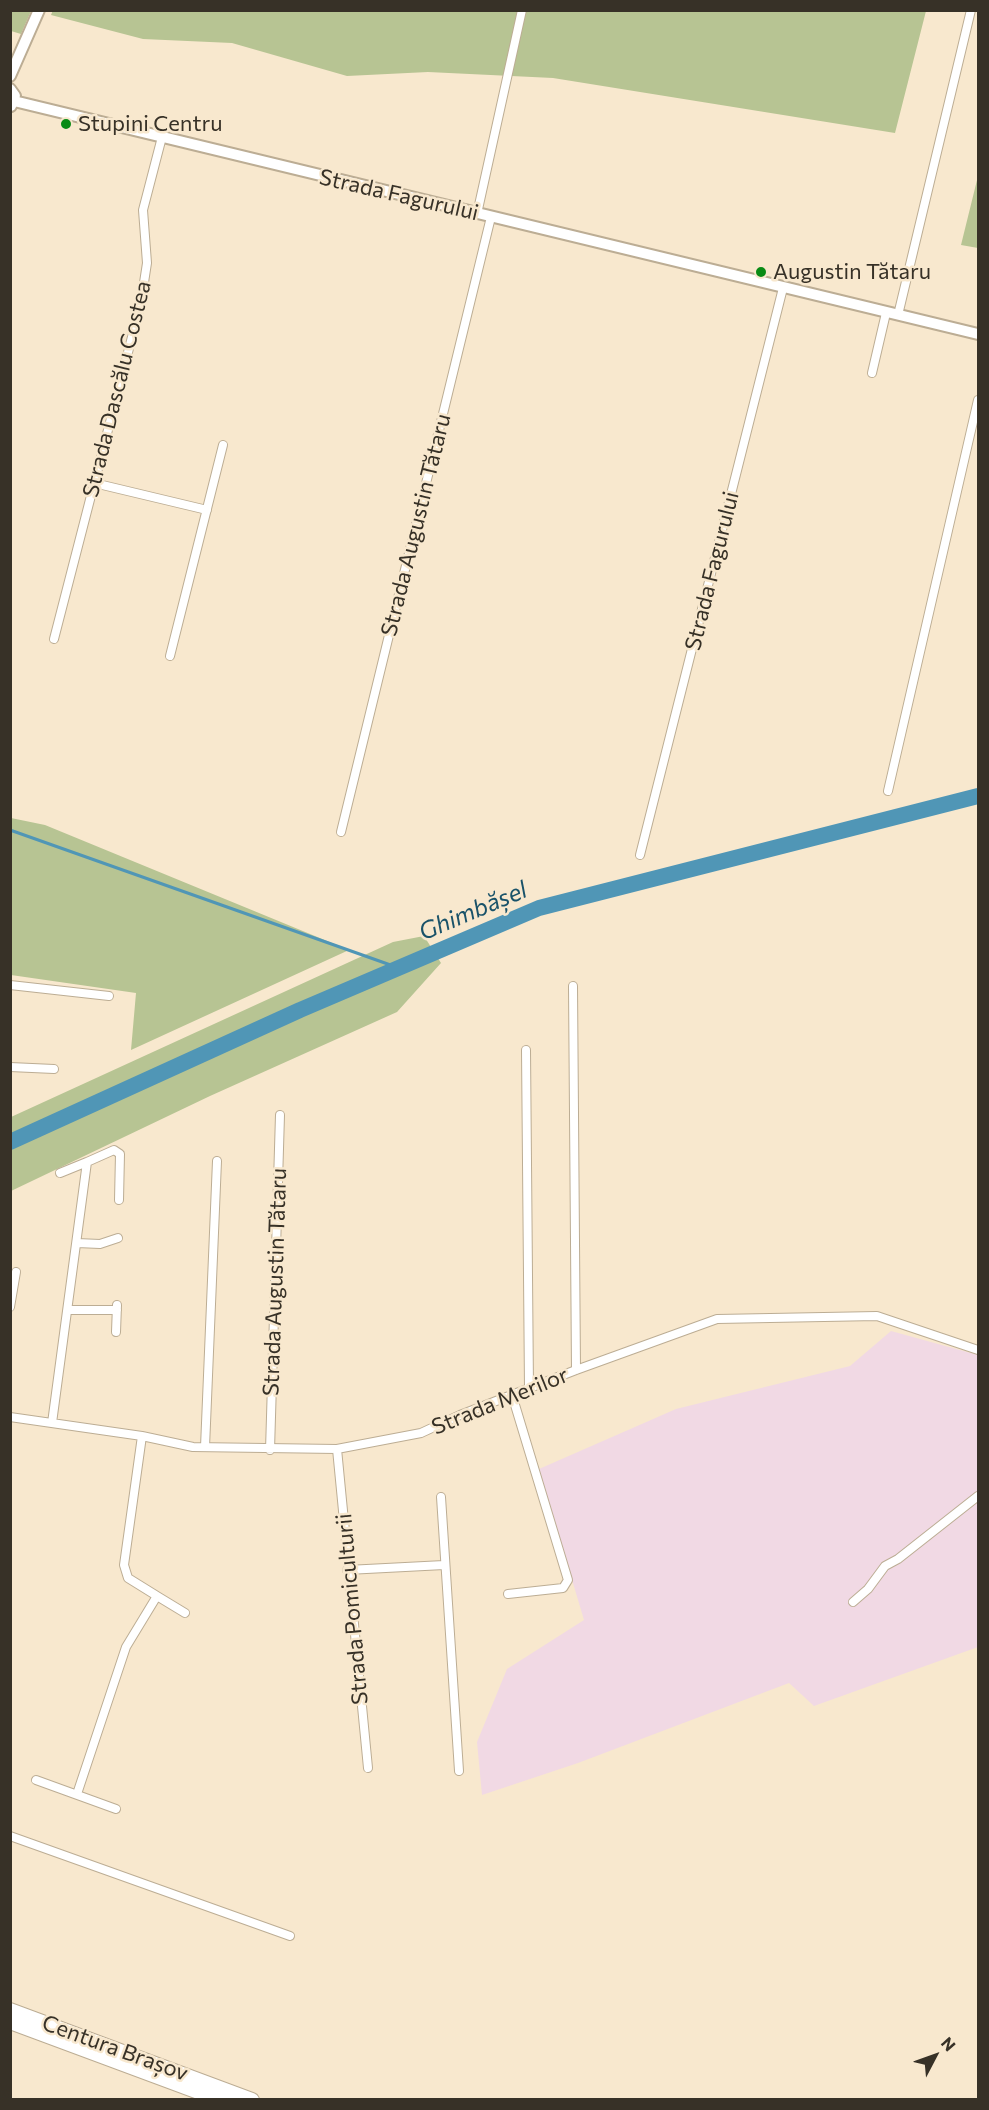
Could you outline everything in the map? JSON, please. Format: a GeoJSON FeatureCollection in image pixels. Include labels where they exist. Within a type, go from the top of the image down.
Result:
{"type":"FeatureCollection","features":[{"type":"Feature","properties":{"kind":"highway","name":"Centura Brașov"},"geometry":{"type":"LineString","coordinates":[[10,2010],[252,2100]]}},
{"type":"Feature","properties":{"kind":"highway","name":"Centura Brașov"},"geometry":{"type":"LineString","coordinates":[[10,2022],[220,2100]]}},
{"type":"Feature","properties":{"kind":"street"},"geometry":{"type":"LineString","coordinates":[[10,76],[39,10]]}},
{"type":"Feature","properties":{"kind":"street"},"geometry":{"type":"LineString","coordinates":[[477,214],[522,10]]}},
{"type":"Feature","properties":{"kind":"street"},"geometry":{"type":"LineString","coordinates":[[898,315],[971,10]]}},
{"type":"Feature","properties":{"kind":"street"},"geometry":{"type":"LineString","coordinates":[[10,89],[14,94],[12,104]]}},
{"type":"Feature","properties":{"kind":"street","name":"Strada Fagurului"},"geometry":{"type":"LineString","coordinates":[[12,104],[162,137],[978,334]]}},
{"type":"Feature","properties":{"kind":"street","name":"Strada Dascălu Costea"},"geometry":{"type":"LineString","coordinates":[[54,639],[145,279],[143,210],[162,137]]}},
{"type":"Feature","properties":{"kind":"street","name":"Strada Augustin Tătaru"},"geometry":{"type":"LineString","coordinates":[[341,832],[491,217]]}},
{"type":"Feature","properties":{"kind":"street","name":"Strada Fagurului"},"geometry":{"type":"LineString","coordinates":[[640,855],[783,288]]}},
{"type":"Feature","properties":{"kind":"street"},"geometry":{"type":"LineString","coordinates":[[872,373],[886,313]]}},
{"type":"Feature","properties":{"kind":"street"},"geometry":{"type":"LineString","coordinates":[[888,791],[978,400]]}},
{"type":"Feature","properties":{"kind":"street"},"geometry":{"type":"LineString","coordinates":[[170,656],[223,445]]}},
{"type":"Feature","properties":{"kind":"street"},"geometry":{"type":"LineString","coordinates":[[94,483],[207,510]]}},
{"type":"Feature","properties":{"kind":"street"},"geometry":{"type":"LineString","coordinates":[[10,985],[109,996]]}},
{"type":"Feature","properties":{"kind":"street"},"geometry":{"type":"LineString","coordinates":[[573,986],[576,1370]]}},
{"type":"Feature","properties":{"kind":"street"},"geometry":{"type":"LineString","coordinates":[[525,1050],[529,1388]]}},
{"type":"Feature","properties":{"kind":"street"},"geometry":{"type":"LineString","coordinates":[[10,1067],[54,1069]]}},
{"type":"Feature","properties":{"kind":"street","name":"Strada Augustin Tătaru"},"geometry":{"type":"LineString","coordinates":[[270,1450],[280,1115]]}},
{"type":"Feature","properties":{"kind":"street"},"geometry":{"type":"LineString","coordinates":[[60,1173],[118,1150],[119,1200]]}},
{"type":"Feature","properties":{"kind":"street"},"geometry":{"type":"LineString","coordinates":[[205,1447],[217,1161]]}},
{"type":"Feature","properties":{"kind":"street"},"geometry":{"type":"LineString","coordinates":[[52,1423],[87,1162]]}},
{"type":"Feature","properties":{"kind":"street"},"geometry":{"type":"LineString","coordinates":[[77,1243],[100,1244],[118,1238]]}},
{"type":"Feature","properties":{"kind":"street"},"geometry":{"type":"LineString","coordinates":[[10,1307],[16,1272]]}},
{"type":"Feature","properties":{"kind":"street"},"geometry":{"type":"LineString","coordinates":[[68,1310],[117,1308],[116,1332]]}},
{"type":"Feature","properties":{"kind":"street","name":"Strada Merilor"},"geometry":{"type":"LineString","coordinates":[[10,1417],[205,1447],[270,1450],[337,1449],[421,1433],[576,1370],[699,1324],[725,1317],[877,1316],[978,1350]]}},
{"type":"Feature","properties":{"kind":"street"},"geometry":{"type":"LineString","coordinates":[[508,1594],[563,1588],[568,1580],[512,1395]]}},
{"type":"Feature","properties":{"kind":"street"},"geometry":{"type":"LineString","coordinates":[[142,1436],[124,1564],[128,1578],[185,1614]]}},
{"type":"Feature","properties":{"kind":"street","name":"Strada Pomiculturii"},"geometry":{"type":"LineString","coordinates":[[337,1449],[368,1768]]}},
{"type":"Feature","properties":{"kind":"street"},"geometry":{"type":"LineString","coordinates":[[852,1602],[868,1589],[885,1566],[898,1559],[978,1496]]}},
{"type":"Feature","properties":{"kind":"street"},"geometry":{"type":"LineString","coordinates":[[441,1497],[459,1771]]}},
{"type":"Feature","properties":{"kind":"street"},"geometry":{"type":"LineString","coordinates":[[347,1570],[444,1565]]}},
{"type":"Feature","properties":{"kind":"street"},"geometry":{"type":"LineString","coordinates":[[77,1794],[126,1647],[158,1596]]}},
{"type":"Feature","properties":{"kind":"street"},"geometry":{"type":"LineString","coordinates":[[36,1780],[116,1809]]}},
{"type":"Feature","properties":{"kind":"street"},"geometry":{"type":"LineString","coordinates":[[10,1836],[290,1936]]}},
{"type":"Feature","properties":{"kind":"shaded area"},"geometry":{"type":"Polygon","coordinates":[[[891,1331],[978,1355],[978,1647],[814,1706],[789,1683],[578,1763],[482,1795],[477,1742],[507,1669],[584,1620],[539,1469],[676,1409],[850,1366],[891,1331]]]}},
{"type":"Feature","properties":{"kind":"green space"},"geometry":{"type":"Polygon","coordinates":[[[53,10],[926,11],[895,133],[553,78],[428,72],[347,76],[232,43],[143,39],[51,15],[53,10]]]}},
{"type":"Feature","properties":{"kind":"green space"},"geometry":{"type":"Polygon","coordinates":[[[10,11],[31,11],[21,34],[11,31],[10,11]]]}},
{"type":"Feature","properties":{"kind":"green space"},"geometry":{"type":"Polygon","coordinates":[[[978,176],[978,248],[961,245],[978,176]]]}},
{"type":"Feature","properties":{"kind":"green space"},"geometry":{"type":"Polygon","coordinates":[[[11,818],[45,825],[349,950],[131,1050],[136,993],[11,975],[11,818]]]}},
{"type":"Feature","properties":{"kind":"green space"},"geometry":{"type":"Polygon","coordinates":[[[424,936],[441,963],[397,1012],[210,1096],[11,1191],[11,1117],[393,942],[424,936]]]}},
{"type":"Feature","properties":{"kind":"waterway","name":"Ghimbășel"},"geometry":{"type":"LineString","coordinates":[[10,1142],[300,1010],[539,908],[978,796]]}},
{"type":"Feature","properties":{"kind":"waterway"},"geometry":{"type":"LineString","coordinates":[[10,830],[399,968]]}},
{"type":"Feature","properties":{"kind":"waterway","name":"Ghimbășel"},"geometry":{"type":"LineString","coordinates":[[10,1149],[15,1140]]}},
{"type":"Feature","properties":{"kind":"place","name":"Stupini Centru"},"geometry":{"type":"Point","coordinates":[66,124]}},
{"type":"Feature","properties":{"kind":"place","name":"Augustin Tătaru"},"geometry":{"type":"Point","coordinates":[761,272]}}]}
